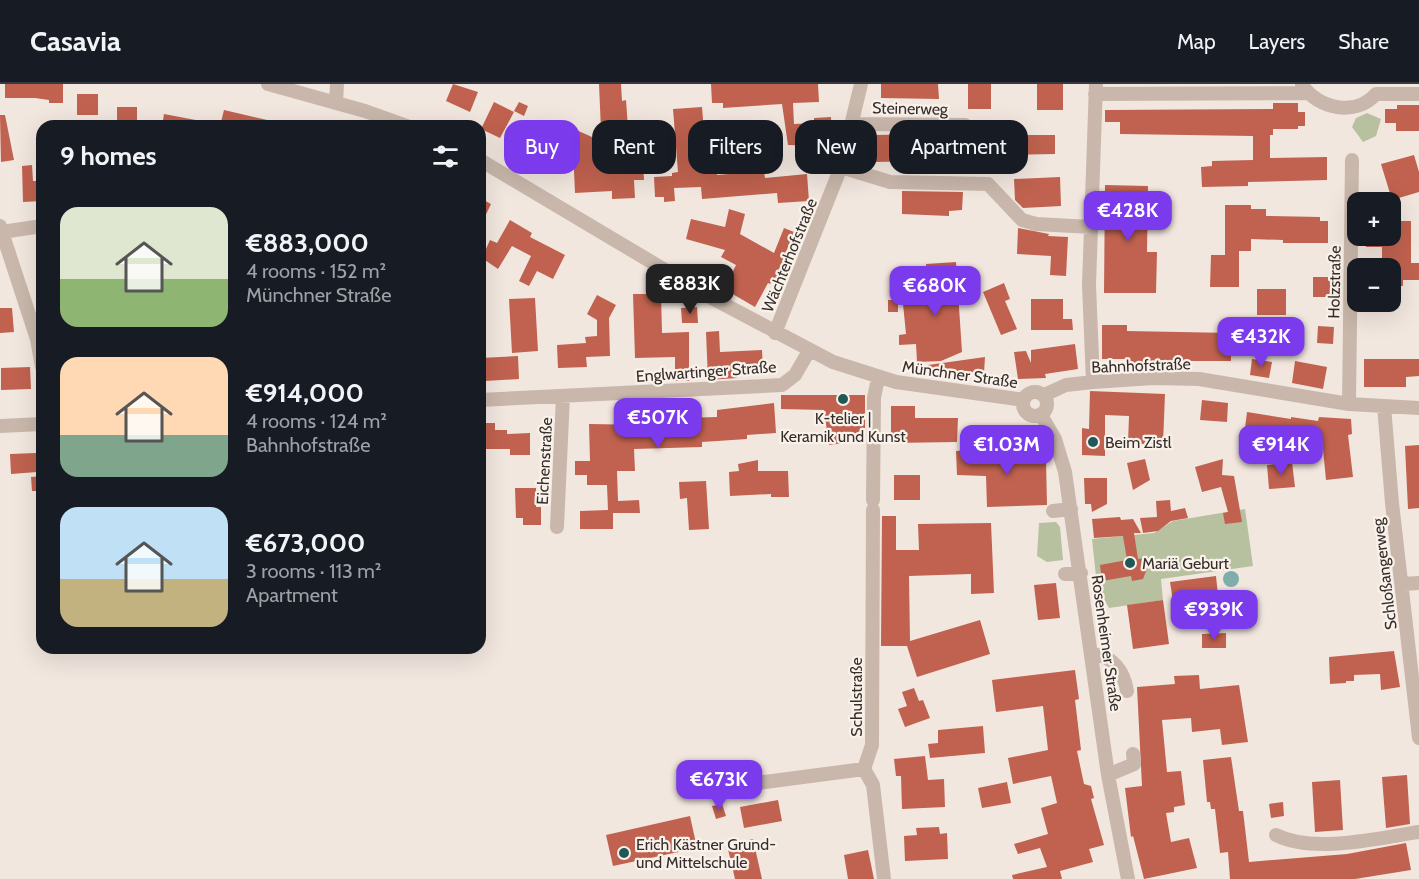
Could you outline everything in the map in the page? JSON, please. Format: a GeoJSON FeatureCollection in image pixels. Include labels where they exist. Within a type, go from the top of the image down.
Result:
{"type":"FeatureCollection","features":[{"type":"Feature","properties":{"kind":"street"},"geometry":{"type":"LineString","coordinates":[[268,84],[388,120]]}},
{"type":"Feature","properties":{"kind":"street"},"geometry":{"type":"LineString","coordinates":[[336,103],[337,84]]}},
{"type":"Feature","properties":{"kind":"street","name":"Wächterhofstraße"},"geometry":{"type":"LineString","coordinates":[[855,120],[861,84]]}},
{"type":"Feature","properties":{"kind":"street"},"geometry":{"type":"LineString","coordinates":[[1093,382],[1089,285],[1096,89],[1304,88],[1339,109],[1369,102],[1372,89],[1419,94]]}},
{"type":"Feature","properties":{"kind":"street","name":"Holzstraße"},"geometry":{"type":"LineString","coordinates":[[1349,404],[1352,160]]}},
{"type":"Feature","properties":{"kind":"street","name":"Münchner Straße"},"geometry":{"type":"LineString","coordinates":[[486,164],[809,351],[878,378],[919,387],[1024,400]]}},
{"type":"Feature","properties":{"kind":"street","name":"Wächterhofstraße"},"geometry":{"type":"LineString","coordinates":[[775,333],[838,174]]}},
{"type":"Feature","properties":{"kind":"street"},"geometry":{"type":"LineString","coordinates":[[864,174],[890,182],[988,184],[1022,220],[1036,224],[1091,227]]}},
{"type":"Feature","properties":{"kind":"street"},"geometry":{"type":"LineString","coordinates":[[36,226],[1,229],[36,336]]}},
{"type":"Feature","properties":{"kind":"street","name":"Englwartinger Straße"},"geometry":{"type":"LineString","coordinates":[[486,400],[782,385],[795,375],[809,351]]}},
{"type":"Feature","properties":{"kind":"street","name":"Schulstraße"},"geometry":{"type":"LineString","coordinates":[[864,769],[872,746],[874,398],[878,378]]}},
{"type":"Feature","properties":{"kind":"street","name":"Bahnhofstraße"},"geometry":{"type":"LineString","coordinates":[[1044,395],[1066,385],[1093,382],[1154,378],[1199,379],[1349,404],[1419,408]]}},
{"type":"Feature","properties":{"kind":"street"},"geometry":{"type":"LineString","coordinates":[[1033,392],[1044,395],[1047,404],[1041,415],[1029,414],[1024,407],[1024,400],[1033,392]]}},
{"type":"Feature","properties":{"kind":"street","name":"Eichenstraße"},"geometry":{"type":"LineString","coordinates":[[557,527],[563,396]]}},
{"type":"Feature","properties":{"kind":"street","name":"Schloßangerweg"},"geometry":{"type":"LineString","coordinates":[[1384,406],[1392,503],[1419,738]]}},
{"type":"Feature","properties":{"kind":"street","name":"Rosenheimer Straße"},"geometry":{"type":"LineString","coordinates":[[1041,415],[1058,448],[1071,509],[1108,775],[1128,879]]}},
{"type":"Feature","properties":{"kind":"street"},"geometry":{"type":"LineString","coordinates":[[0,426],[36,424]]}},
{"type":"Feature","properties":{"kind":"street"},"geometry":{"type":"LineString","coordinates":[[1053,511],[1071,509]]}},
{"type":"Feature","properties":{"kind":"street"},"geometry":{"type":"LineString","coordinates":[[1065,574],[1080,573]]}},
{"type":"Feature","properties":{"kind":"street"},"geometry":{"type":"LineString","coordinates":[[1403,584],[1419,583]]}},
{"type":"Feature","properties":{"kind":"street"},"geometry":{"type":"LineString","coordinates":[[1092,654],[1103,655],[1110,659],[1125,679],[1126,688]]}},
{"type":"Feature","properties":{"kind":"street"},"geometry":{"type":"LineString","coordinates":[[1108,775],[1134,764],[1133,754]]}},
{"type":"Feature","properties":{"kind":"street"},"geometry":{"type":"LineString","coordinates":[[689,792],[864,769],[873,785],[884,879]]}},
{"type":"Feature","properties":{"kind":"street"},"geometry":{"type":"LineString","coordinates":[[1276,836],[1287,841],[1310,844],[1419,832]]}},
{"type":"Feature","properties":{"kind":"green space"},"geometry":{"type":"Polygon","coordinates":[[[1367,113],[1381,119],[1376,136],[1363,142],[1352,127],[1356,118],[1367,113]]]}},
{"type":"Feature","properties":{"kind":"green space"},"geometry":{"type":"Polygon","coordinates":[[[1245,509],[1253,566],[1161,579],[1163,600],[1109,608],[1097,586],[1092,539],[1154,533],[1173,521],[1245,509]]]}},
{"type":"Feature","properties":{"kind":"green space"},"geometry":{"type":"Polygon","coordinates":[[[1056,522],[1060,527],[1063,560],[1047,562],[1037,556],[1039,523],[1056,522]]]}},
{"type":"Feature","properties":{"kind":"water"},"geometry":{"type":"Polygon","coordinates":[[[1231,571],[1239,579],[1231,587],[1223,579],[1231,571]]]}},
{"type":"Feature","properties":{"kind":"building"},"geometry":{"type":"Polygon","coordinates":[[[5,84],[63,84],[63,103],[49,103],[49,100],[35,98],[5,98],[5,84]]]}},
{"type":"Feature","properties":{"kind":"building"},"geometry":{"type":"Polygon","coordinates":[[[453,84],[478,92],[470,112],[446,101],[453,84]]]}},
{"type":"Feature","properties":{"kind":"building"},"geometry":{"type":"Polygon","coordinates":[[[599,84],[621,84],[622,101],[626,100],[627,120],[601,120],[599,84]]]}},
{"type":"Feature","properties":{"kind":"building"},"geometry":{"type":"Polygon","coordinates":[[[711,84],[818,84],[819,102],[793,103],[795,145],[788,145],[782,104],[723,108],[723,103],[712,103],[711,84]]]}},
{"type":"Feature","properties":{"kind":"building"},"geometry":{"type":"Polygon","coordinates":[[[881,84],[938,84],[939,99],[881,98],[881,84]]]}},
{"type":"Feature","properties":{"kind":"building"},"geometry":{"type":"Polygon","coordinates":[[[968,84],[991,84],[991,109],[968,109],[968,84]]]}},
{"type":"Feature","properties":{"kind":"building"},"geometry":{"type":"Polygon","coordinates":[[[1037,84],[1063,84],[1063,110],[1037,110],[1037,84]]]}},
{"type":"Feature","properties":{"kind":"building"},"geometry":{"type":"Polygon","coordinates":[[[77,94],[98,94],[98,115],[77,115],[77,94]]]}},
{"type":"Feature","properties":{"kind":"building"},"geometry":{"type":"Polygon","coordinates":[[[494,102],[514,112],[510,120],[504,120],[504,131],[500,138],[486,131],[486,120],[494,102]]]}},
{"type":"Feature","properties":{"kind":"building"},"geometry":{"type":"Polygon","coordinates":[[[519,102],[528,106],[524,116],[514,111],[519,102]]]}},
{"type":"Feature","properties":{"kind":"building"},"geometry":{"type":"Polygon","coordinates":[[[1273,103],[1298,103],[1298,112],[1305,112],[1305,126],[1298,126],[1298,129],[1273,129],[1273,135],[1270,135],[1270,158],[1327,157],[1327,180],[1248,182],[1248,186],[1202,187],[1201,167],[1212,166],[1212,161],[1253,160],[1253,136],[1120,134],[1120,122],[1105,122],[1105,110],[1273,109],[1273,103]]]}},
{"type":"Feature","properties":{"kind":"building"},"geometry":{"type":"Polygon","coordinates":[[[1397,105],[1419,105],[1419,131],[1396,131],[1396,123],[1385,123],[1385,109],[1397,109],[1397,105]]]}},
{"type":"Feature","properties":{"kind":"building"},"geometry":{"type":"Polygon","coordinates":[[[117,107],[137,107],[137,120],[117,120],[117,107]]]}},
{"type":"Feature","properties":{"kind":"building"},"geometry":{"type":"Polygon","coordinates":[[[702,107],[703,120],[688,120],[688,174],[764,174],[765,178],[807,174],[809,201],[778,203],[777,193],[702,199],[701,187],[674,188],[675,201],[664,202],[664,197],[655,197],[654,177],[672,176],[678,172],[676,120],[674,120],[673,109],[702,107]]]}},
{"type":"Feature","properties":{"kind":"building"},"geometry":{"type":"Polygon","coordinates":[[[224,110],[267,120],[222,120],[224,110]]]}},
{"type":"Feature","properties":{"kind":"building"},"geometry":{"type":"Polygon","coordinates":[[[164,114],[196,120],[163,120],[164,114]]]}},
{"type":"Feature","properties":{"kind":"building"},"geometry":{"type":"Polygon","coordinates":[[[0,115],[5,115],[14,160],[1,162],[0,115]]]}},
{"type":"Feature","properties":{"kind":"building"},"geometry":{"type":"Polygon","coordinates":[[[831,117],[831,120],[814,120],[814,118],[831,117]]]}},
{"type":"Feature","properties":{"kind":"building"},"geometry":{"type":"Polygon","coordinates":[[[580,132],[592,137],[592,174],[644,174],[644,180],[634,180],[635,198],[612,199],[612,191],[575,193],[574,174],[580,174],[580,132]]]}},
{"type":"Feature","properties":{"kind":"building"},"geometry":{"type":"Polygon","coordinates":[[[877,135],[889,135],[889,162],[877,162],[877,135]]]}},
{"type":"Feature","properties":{"kind":"building"},"geometry":{"type":"Polygon","coordinates":[[[1028,135],[1055,135],[1055,154],[1028,155],[1028,135]]]}},
{"type":"Feature","properties":{"kind":"building"},"geometry":{"type":"Polygon","coordinates":[[[1414,155],[1419,172],[1419,192],[1401,197],[1401,192],[1390,192],[1381,164],[1414,155]]]}},
{"type":"Feature","properties":{"kind":"building"},"geometry":{"type":"Polygon","coordinates":[[[32,165],[33,181],[36,181],[36,201],[23,202],[22,166],[32,165]]]}},
{"type":"Feature","properties":{"kind":"building"},"geometry":{"type":"Polygon","coordinates":[[[1060,177],[1061,206],[1023,208],[1015,200],[1014,179],[1060,177]]]}},
{"type":"Feature","properties":{"kind":"building"},"geometry":{"type":"Polygon","coordinates":[[[1105,185],[1148,186],[1147,252],[1157,252],[1156,293],[1104,293],[1105,185]]]}},
{"type":"Feature","properties":{"kind":"building"},"geometry":{"type":"Polygon","coordinates":[[[902,191],[963,192],[962,210],[949,211],[949,216],[902,214],[902,191]]]}},
{"type":"Feature","properties":{"kind":"building"},"geometry":{"type":"Polygon","coordinates":[[[486,201],[491,204],[486,214],[486,201]]]}},
{"type":"Feature","properties":{"kind":"building"},"geometry":{"type":"Polygon","coordinates":[[[1225,205],[1251,205],[1251,209],[1266,209],[1266,216],[1320,217],[1320,221],[1328,221],[1328,243],[1283,243],[1283,240],[1251,239],[1251,251],[1239,251],[1239,287],[1210,287],[1211,255],[1225,255],[1225,205]]]}},
{"type":"Feature","properties":{"kind":"building"},"geometry":{"type":"Polygon","coordinates":[[[729,209],[745,214],[740,234],[774,253],[784,228],[794,232],[782,262],[791,269],[782,286],[772,281],[768,283],[755,307],[724,289],[736,265],[721,257],[725,250],[686,239],[691,219],[725,227],[729,209]]]}},
{"type":"Feature","properties":{"kind":"building"},"geometry":{"type":"Polygon","coordinates":[[[510,220],[532,233],[530,237],[565,255],[553,279],[537,271],[529,286],[519,281],[531,256],[512,246],[498,269],[486,261],[486,249],[490,240],[497,243],[510,220]]]}},
{"type":"Feature","properties":{"kind":"building"},"geometry":{"type":"Polygon","coordinates":[[[1401,221],[1411,221],[1411,263],[1419,263],[1419,280],[1403,280],[1403,286],[1401,286],[1401,258],[1382,258],[1382,247],[1366,247],[1401,246],[1401,221]]]}},
{"type":"Feature","properties":{"kind":"building"},"geometry":{"type":"Polygon","coordinates":[[[1018,228],[1049,234],[1048,236],[1068,237],[1066,276],[1050,275],[1051,256],[1017,254],[1018,228]]]}},
{"type":"Feature","properties":{"kind":"building"},"geometry":{"type":"Polygon","coordinates":[[[956,262],[962,352],[941,361],[917,362],[916,344],[899,345],[899,335],[906,334],[903,304],[928,302],[926,264],[956,262]]]}},
{"type":"Feature","properties":{"kind":"building"},"geometry":{"type":"Polygon","coordinates":[[[1313,277],[1336,277],[1336,297],[1313,297],[1313,277]]]}},
{"type":"Feature","properties":{"kind":"building"},"geometry":{"type":"Polygon","coordinates":[[[1004,283],[1010,299],[1005,301],[1017,329],[1001,335],[983,292],[1004,283]]]}},
{"type":"Feature","properties":{"kind":"building"},"geometry":{"type":"Polygon","coordinates":[[[1257,289],[1286,289],[1286,315],[1257,315],[1257,289]]]}},
{"type":"Feature","properties":{"kind":"building"},"geometry":{"type":"Polygon","coordinates":[[[633,294],[661,294],[662,333],[689,332],[689,381],[675,381],[675,357],[635,358],[633,294]]]}},
{"type":"Feature","properties":{"kind":"building"},"geometry":{"type":"Polygon","coordinates":[[[597,295],[616,305],[609,318],[610,356],[586,357],[587,367],[558,368],[557,345],[586,343],[585,337],[597,336],[597,320],[587,314],[597,295]]]}},
{"type":"Feature","properties":{"kind":"building"},"geometry":{"type":"Polygon","coordinates":[[[535,298],[538,351],[512,353],[509,299],[535,298]]]}},
{"type":"Feature","properties":{"kind":"building"},"geometry":{"type":"Polygon","coordinates":[[[1031,299],[1063,299],[1063,319],[1072,319],[1073,330],[1031,330],[1031,299]]]}},
{"type":"Feature","properties":{"kind":"building"},"geometry":{"type":"Polygon","coordinates":[[[888,300],[898,300],[898,312],[888,312],[888,300]]]}},
{"type":"Feature","properties":{"kind":"building"},"geometry":{"type":"Polygon","coordinates":[[[697,307],[698,323],[682,323],[681,308],[697,307]]]}},
{"type":"Feature","properties":{"kind":"building"},"geometry":{"type":"Polygon","coordinates":[[[0,308],[12,308],[14,332],[0,333],[0,308]]]}},
{"type":"Feature","properties":{"kind":"building"},"geometry":{"type":"Polygon","coordinates":[[[1102,325],[1127,325],[1127,331],[1231,333],[1231,361],[1190,361],[1190,365],[1125,365],[1125,359],[1102,359],[1102,325]]]}},
{"type":"Feature","properties":{"kind":"building"},"geometry":{"type":"Polygon","coordinates":[[[1318,326],[1334,327],[1333,344],[1317,343],[1318,326]]]}},
{"type":"Feature","properties":{"kind":"building"},"geometry":{"type":"Polygon","coordinates":[[[719,331],[720,352],[762,350],[763,371],[736,373],[737,378],[708,380],[706,332],[719,331]]]}},
{"type":"Feature","properties":{"kind":"building"},"geometry":{"type":"Polygon","coordinates":[[[1075,344],[1078,369],[1045,374],[1046,378],[1018,379],[1014,352],[1026,351],[1031,363],[1031,350],[1075,344]]]}},
{"type":"Feature","properties":{"kind":"building"},"geometry":{"type":"Polygon","coordinates":[[[518,356],[519,379],[486,381],[486,358],[518,356]]]}},
{"type":"Feature","properties":{"kind":"building"},"geometry":{"type":"Polygon","coordinates":[[[985,357],[984,373],[928,369],[928,365],[985,357]]]}},
{"type":"Feature","properties":{"kind":"building"},"geometry":{"type":"Polygon","coordinates":[[[1252,359],[1272,362],[1269,378],[1250,375],[1252,359]]]}},
{"type":"Feature","properties":{"kind":"building"},"geometry":{"type":"Polygon","coordinates":[[[1364,359],[1419,359],[1419,376],[1406,377],[1406,387],[1364,387],[1364,359]]]}},
{"type":"Feature","properties":{"kind":"building"},"geometry":{"type":"Polygon","coordinates":[[[1295,361],[1327,367],[1323,389],[1292,383],[1295,361]]]}},
{"type":"Feature","properties":{"kind":"building"},"geometry":{"type":"Polygon","coordinates":[[[30,367],[31,389],[1,390],[1,368],[30,367]]]}},
{"type":"Feature","properties":{"kind":"building"},"geometry":{"type":"Polygon","coordinates":[[[1090,391],[1165,394],[1163,444],[1128,444],[1129,416],[1105,415],[1105,456],[1082,455],[1082,428],[1089,429],[1090,391]]]}},
{"type":"Feature","properties":{"kind":"building"},"geometry":{"type":"Polygon","coordinates":[[[781,395],[865,395],[865,440],[829,445],[824,410],[781,409],[781,395]]]}},
{"type":"Feature","properties":{"kind":"building"},"geometry":{"type":"Polygon","coordinates":[[[1202,400],[1228,403],[1227,422],[1200,420],[1202,400]]]}},
{"type":"Feature","properties":{"kind":"building"},"geometry":{"type":"Polygon","coordinates":[[[774,403],[776,433],[747,435],[747,439],[702,442],[702,447],[634,449],[635,471],[617,471],[618,501],[639,500],[640,513],[613,513],[613,529],[580,529],[580,511],[608,510],[607,485],[587,485],[587,475],[575,475],[575,461],[590,461],[589,424],[652,425],[652,419],[717,417],[717,410],[774,403]]]}},
{"type":"Feature","properties":{"kind":"building"},"geometry":{"type":"Polygon","coordinates":[[[891,406],[915,406],[915,418],[958,418],[957,442],[891,443],[891,406]]]}},
{"type":"Feature","properties":{"kind":"building"},"geometry":{"type":"Polygon","coordinates":[[[1247,412],[1318,421],[1319,417],[1351,419],[1352,434],[1348,435],[1353,477],[1326,480],[1322,439],[1245,428],[1247,412]]]}},
{"type":"Feature","properties":{"kind":"building"},"geometry":{"type":"Polygon","coordinates":[[[486,423],[495,423],[495,430],[507,430],[507,434],[530,433],[530,455],[510,455],[510,449],[486,449],[486,423]]]}},
{"type":"Feature","properties":{"kind":"building"},"geometry":{"type":"Polygon","coordinates":[[[984,438],[994,439],[993,455],[1040,453],[1040,461],[1046,461],[1047,505],[987,507],[986,476],[957,475],[956,451],[984,449],[984,438]]]}},
{"type":"Feature","properties":{"kind":"building"},"geometry":{"type":"Polygon","coordinates":[[[1419,445],[1419,508],[1408,509],[1405,446],[1419,445]]]}},
{"type":"Feature","properties":{"kind":"building"},"geometry":{"type":"Polygon","coordinates":[[[36,453],[36,472],[11,474],[10,454],[36,453]]]}},
{"type":"Feature","properties":{"kind":"building"},"geometry":{"type":"Polygon","coordinates":[[[1145,459],[1150,480],[1133,490],[1127,463],[1145,459]]]}},
{"type":"Feature","properties":{"kind":"building"},"geometry":{"type":"Polygon","coordinates":[[[1223,459],[1222,475],[1234,476],[1242,522],[1225,524],[1223,513],[1228,512],[1221,487],[1202,492],[1195,467],[1223,459]]]}},
{"type":"Feature","properties":{"kind":"building"},"geometry":{"type":"Polygon","coordinates":[[[758,460],[758,471],[788,471],[789,497],[771,497],[771,494],[730,496],[729,472],[739,471],[738,464],[758,460]]]}},
{"type":"Feature","properties":{"kind":"building"},"geometry":{"type":"Polygon","coordinates":[[[1292,462],[1295,487],[1269,489],[1267,465],[1292,462]]]}},
{"type":"Feature","properties":{"kind":"building"},"geometry":{"type":"Polygon","coordinates":[[[894,475],[920,475],[920,500],[894,500],[894,475]]]}},
{"type":"Feature","properties":{"kind":"building"},"geometry":{"type":"Polygon","coordinates":[[[31,477],[36,477],[36,491],[32,491],[31,477]]]}},
{"type":"Feature","properties":{"kind":"building"},"geometry":{"type":"Polygon","coordinates":[[[1084,478],[1107,478],[1107,504],[1092,512],[1091,504],[1085,504],[1084,478]]]}},
{"type":"Feature","properties":{"kind":"building"},"geometry":{"type":"Polygon","coordinates":[[[706,481],[709,529],[689,530],[687,498],[680,499],[679,482],[706,481]]]}},
{"type":"Feature","properties":{"kind":"building"},"geometry":{"type":"Polygon","coordinates":[[[515,488],[536,488],[536,507],[541,507],[541,525],[523,525],[523,518],[516,518],[515,488]]]}},
{"type":"Feature","properties":{"kind":"building"},"geometry":{"type":"Polygon","coordinates":[[[1170,500],[1171,511],[1185,508],[1188,518],[1171,521],[1158,531],[1143,533],[1140,518],[1157,517],[1156,501],[1170,500]]]}},
{"type":"Feature","properties":{"kind":"building"},"geometry":{"type":"Polygon","coordinates":[[[882,516],[896,516],[896,550],[919,550],[918,524],[991,523],[994,593],[971,594],[971,574],[909,576],[910,641],[980,620],[990,654],[917,677],[907,646],[881,646],[882,516]]]}},
{"type":"Feature","properties":{"kind":"building"},"geometry":{"type":"Polygon","coordinates":[[[1120,517],[1121,520],[1133,519],[1141,533],[1134,533],[1138,559],[1144,558],[1148,566],[1143,579],[1132,581],[1131,576],[1102,581],[1100,565],[1127,560],[1123,536],[1094,538],[1092,519],[1120,517]]]}},
{"type":"Feature","properties":{"kind":"building"},"geometry":{"type":"Polygon","coordinates":[[[1216,576],[1218,595],[1173,601],[1170,582],[1216,576]]]}},
{"type":"Feature","properties":{"kind":"building"},"geometry":{"type":"Polygon","coordinates":[[[1056,583],[1060,618],[1038,620],[1034,585],[1056,583]]]}},
{"type":"Feature","properties":{"kind":"building"},"geometry":{"type":"Polygon","coordinates":[[[1163,600],[1169,644],[1133,649],[1127,605],[1163,600]]]}},
{"type":"Feature","properties":{"kind":"building"},"geometry":{"type":"Polygon","coordinates":[[[1226,633],[1226,648],[1202,648],[1202,634],[1226,633]]]}},
{"type":"Feature","properties":{"kind":"building"},"geometry":{"type":"Polygon","coordinates":[[[1394,651],[1400,687],[1381,690],[1380,674],[1354,675],[1354,681],[1330,684],[1329,657],[1394,651]]]}},
{"type":"Feature","properties":{"kind":"building"},"geometry":{"type":"Polygon","coordinates":[[[1075,670],[1079,699],[1075,700],[1081,750],[1077,751],[1084,784],[1091,786],[1094,798],[1091,799],[1104,845],[1089,849],[1093,862],[1060,871],[1062,879],[1013,879],[1012,875],[1047,867],[1040,848],[1018,854],[1014,844],[1048,834],[1041,808],[1057,803],[1051,776],[1013,784],[1008,758],[1048,750],[1043,706],[996,712],[992,680],[1075,670]]]}},
{"type":"Feature","properties":{"kind":"building"},"geometry":{"type":"Polygon","coordinates":[[[1199,675],[1200,689],[1239,685],[1248,742],[1222,745],[1220,729],[1192,732],[1191,718],[1162,720],[1167,772],[1181,771],[1185,805],[1174,807],[1174,812],[1166,813],[1171,842],[1189,838],[1197,868],[1144,879],[1133,836],[1131,837],[1125,788],[1142,786],[1137,687],[1175,684],[1174,676],[1199,675]]]}},
{"type":"Feature","properties":{"kind":"building"},"geometry":{"type":"Polygon","coordinates":[[[914,688],[919,701],[923,700],[930,718],[905,727],[898,709],[907,706],[902,692],[914,688]]]}},
{"type":"Feature","properties":{"kind":"building"},"geometry":{"type":"Polygon","coordinates":[[[983,726],[985,753],[930,758],[928,744],[938,743],[938,730],[983,726]]]}},
{"type":"Feature","properties":{"kind":"building"},"geometry":{"type":"Polygon","coordinates":[[[925,756],[928,780],[944,779],[945,807],[902,809],[901,776],[896,776],[894,759],[925,756]]]}},
{"type":"Feature","properties":{"kind":"building"},"geometry":{"type":"Polygon","coordinates":[[[1231,757],[1239,811],[1243,811],[1249,862],[1347,854],[1406,843],[1411,870],[1355,879],[1230,879],[1228,852],[1220,853],[1215,809],[1211,809],[1210,802],[1207,802],[1203,760],[1231,757]]]}},
{"type":"Feature","properties":{"kind":"building"},"geometry":{"type":"Polygon","coordinates":[[[1407,775],[1410,824],[1386,828],[1382,777],[1407,775]]]}},
{"type":"Feature","properties":{"kind":"building"},"geometry":{"type":"Polygon","coordinates":[[[1340,780],[1343,830],[1315,832],[1312,782],[1340,780]]]}},
{"type":"Feature","properties":{"kind":"building"},"geometry":{"type":"Polygon","coordinates":[[[1007,782],[1011,803],[982,808],[978,788],[1007,782]]]}},
{"type":"Feature","properties":{"kind":"building"},"geometry":{"type":"Polygon","coordinates":[[[778,800],[782,821],[744,828],[740,807],[778,800]]]}},
{"type":"Feature","properties":{"kind":"building"},"geometry":{"type":"Polygon","coordinates":[[[1283,802],[1284,816],[1271,818],[1269,804],[1283,802]]]}},
{"type":"Feature","properties":{"kind":"building"},"geometry":{"type":"Polygon","coordinates":[[[722,804],[726,816],[716,819],[712,806],[722,804]]]}},
{"type":"Feature","properties":{"kind":"building"},"geometry":{"type":"Polygon","coordinates":[[[690,816],[697,848],[613,866],[606,835],[690,816]]]}},
{"type":"Feature","properties":{"kind":"building"},"geometry":{"type":"Polygon","coordinates":[[[939,827],[940,834],[947,833],[948,859],[905,861],[904,836],[917,835],[916,828],[939,827]]]}},
{"type":"Feature","properties":{"kind":"building"},"geometry":{"type":"Polygon","coordinates":[[[753,839],[762,879],[735,879],[727,845],[753,839]]]}},
{"type":"Feature","properties":{"kind":"building"},"geometry":{"type":"Polygon","coordinates":[[[868,850],[874,879],[848,879],[844,855],[868,850]]]}},
{"type":"Feature","properties":{"kind":"place","name":"K-telier | Keramik und Kunst"},"geometry":{"type":"Point","coordinates":[843,399]}},
{"type":"Feature","properties":{"kind":"place","name":"Beim Zistl"},"geometry":{"type":"Point","coordinates":[1093,442]}},
{"type":"Feature","properties":{"kind":"place","name":"Mariä Geburt"},"geometry":{"type":"Point","coordinates":[1130,563]}},
{"type":"Feature","properties":{"kind":"place","name":"Erich Kästner Grund- und Mittelschule"},"geometry":{"type":"Point","coordinates":[624,853]}}]}
